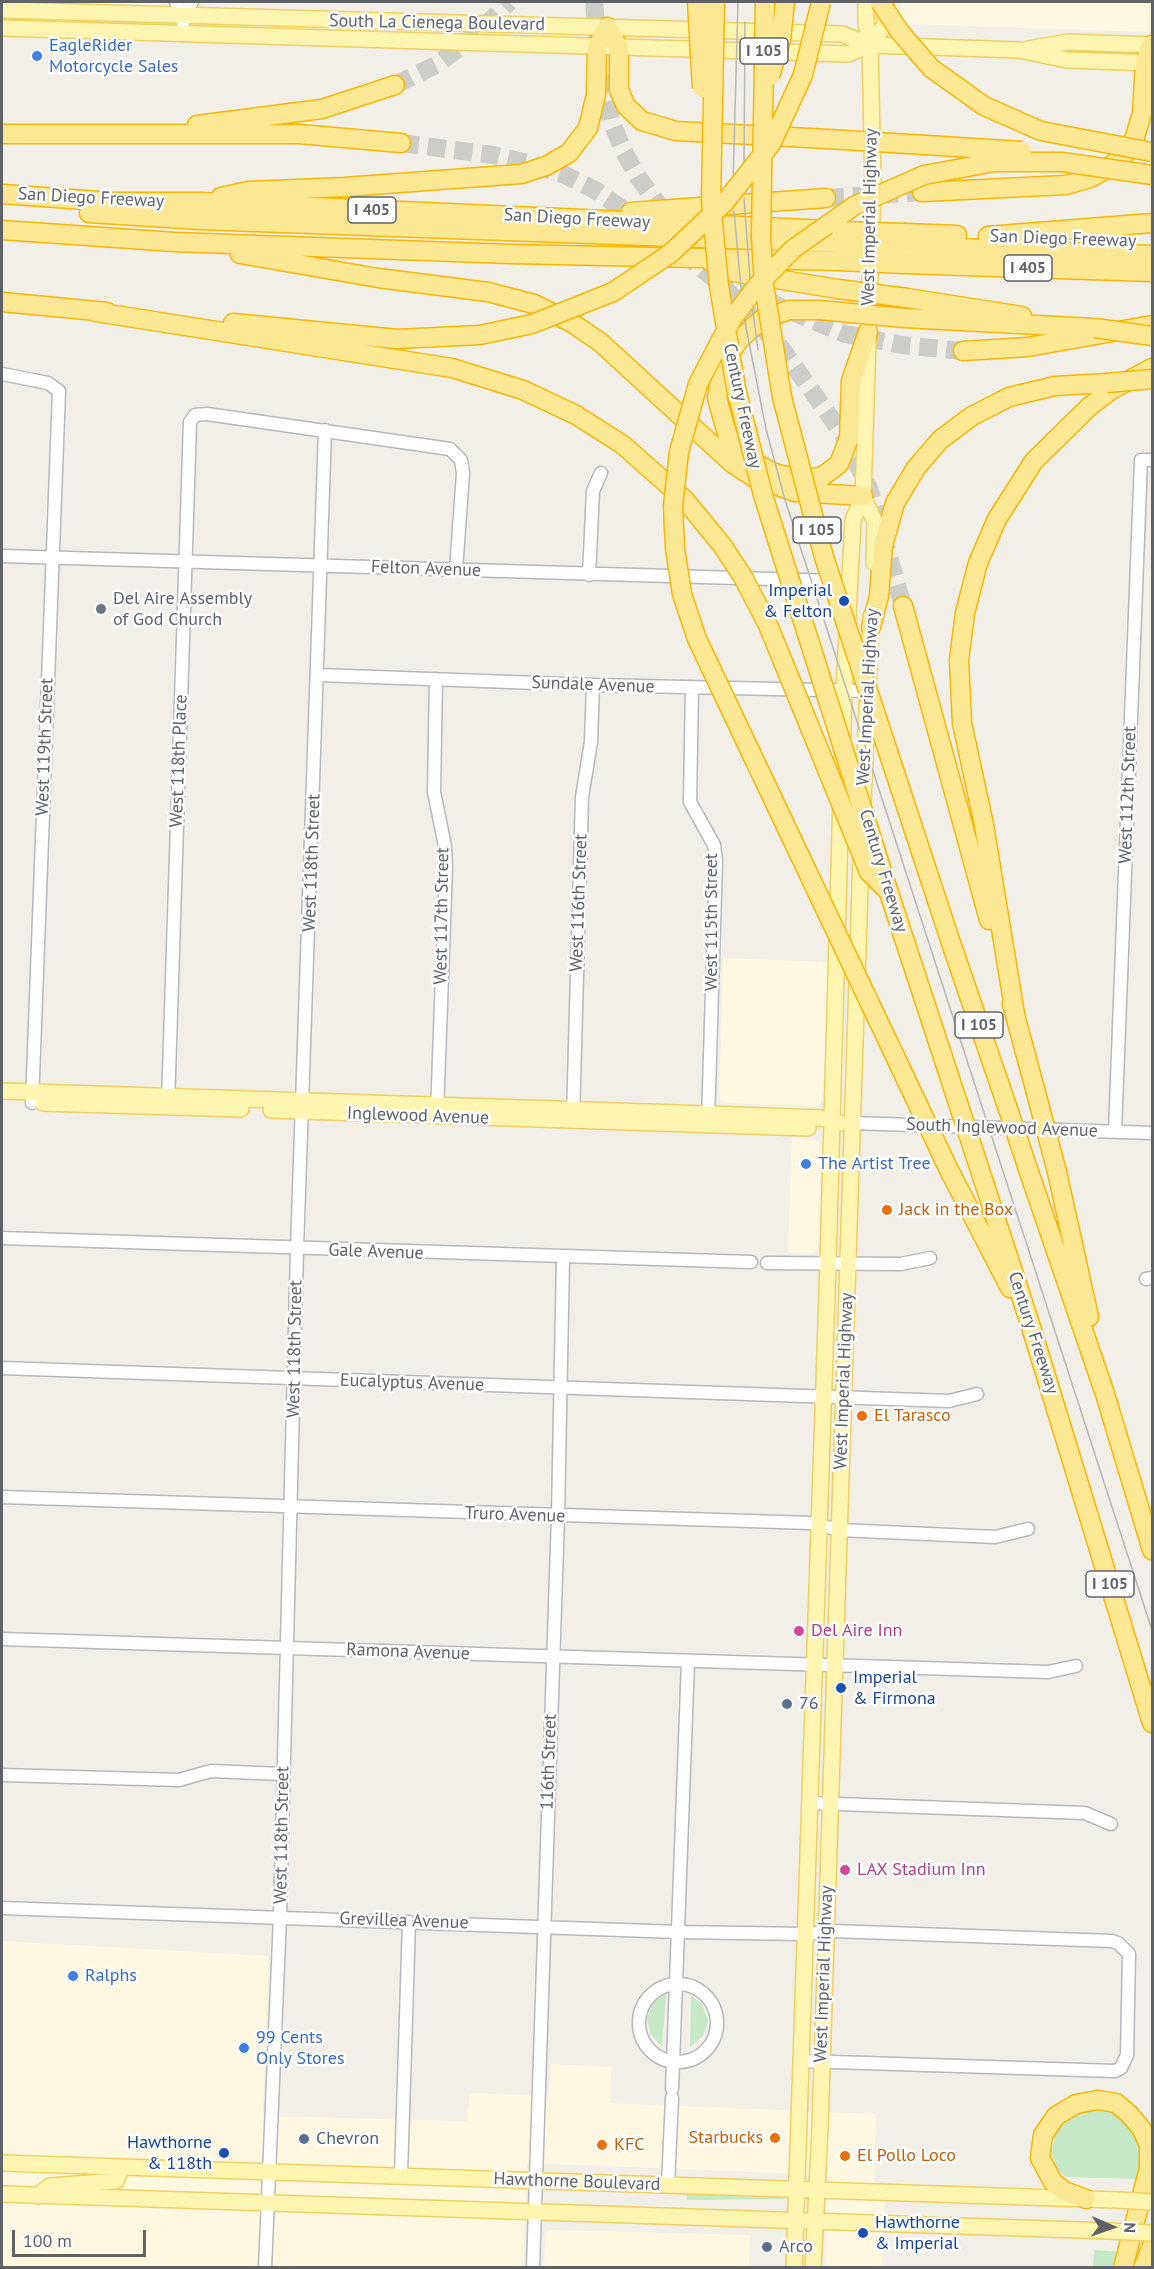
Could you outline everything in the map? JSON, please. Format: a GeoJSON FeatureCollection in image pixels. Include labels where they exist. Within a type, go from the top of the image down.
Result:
{"type":"FeatureCollection","features":[{"type":"Feature","properties":{"kind":"highway"},"geometry":{"type":"LineString","coordinates":[[697,2],[711,201]]}},
{"type":"Feature","properties":{"kind":"highway","name":"Century Freeway"},"geometry":{"type":"LineString","coordinates":[[715,2],[711,201],[730,358],[754,467],[889,893],[1031,1327],[1152,1723]]}},
{"type":"Feature","properties":{"kind":"highway","name":"I 105"},"geometry":{"type":"LineString","coordinates":[[765,2],[761,237],[764,285],[782,397],[824,557],[951,944],[1105,1394],[1152,1550]]}},
{"type":"Feature","properties":{"kind":"highway"},"geometry":{"type":"LineString","coordinates":[[763,101],[781,40],[785,2]]}},
{"type":"Feature","properties":{"kind":"highway"},"geometry":{"type":"LineString","coordinates":[[2,302],[397,339],[451,338],[506,331],[532,324],[613,292],[671,253],[725,202],[771,144],[803,75],[821,2]]}},
{"type":"Feature","properties":{"kind":"highway"},"geometry":{"type":"LineString","coordinates":[[880,2],[900,32],[931,68],[984,106],[1041,131],[1152,152]]}},
{"type":"Feature","properties":{"kind":"highway"},"geometry":{"type":"LineString","coordinates":[[199,202],[248,191],[345,187],[534,171],[569,153],[584,136],[592,116],[596,95],[597,47],[607,27]]}},
{"type":"Feature","properties":{"kind":"highway"},"geometry":{"type":"LineString","coordinates":[[607,27],[619,48],[617,80],[622,99],[633,115],[651,126],[676,131],[1152,158]]}},
{"type":"Feature","properties":{"kind":"highway"},"geometry":{"type":"LineString","coordinates":[[922,192],[1065,185],[1090,178],[1103,171],[1122,158],[1135,137],[1142,113],[1151,53]]}},
{"type":"Feature","properties":{"kind":"highway"},"geometry":{"type":"LineString","coordinates":[[133,134],[322,110],[395,85]]}},
{"type":"Feature","properties":{"kind":"highway"},"geometry":{"type":"LineString","coordinates":[[2,134],[336,135],[401,143]]}},
{"type":"Feature","properties":{"kind":"highway"},"geometry":{"type":"LineString","coordinates":[[1031,1327],[978,1231],[948,1170],[697,639],[682,594],[675,548],[673,506],[679,452],[698,384],[732,319],[757,286],[787,255],[830,220],[854,206],[924,175],[995,162],[1062,162],[1152,175]]}},
{"type":"Feature","properties":{"kind":"highway","name":"San Diego Freeway"},"geometry":{"type":"LineString","coordinates":[[2,194],[112,202],[199,202],[545,218],[840,245],[904,247],[1152,273]]}},
{"type":"Feature","properties":{"kind":"highway"},"geometry":{"type":"LineString","coordinates":[[545,218],[826,198]]}},
{"type":"Feature","properties":{"kind":"highway"},"geometry":{"type":"LineString","coordinates":[[2,206],[200,220],[840,245]]}},
{"type":"Feature","properties":{"kind":"highway"},"geometry":{"type":"LineString","coordinates":[[2,217],[136,229],[228,233],[672,246],[733,272],[838,290],[958,305],[1152,336]]}},
{"type":"Feature","properties":{"kind":"highway"},"geometry":{"type":"LineString","coordinates":[[988,236],[1152,224]]}},
{"type":"Feature","properties":{"kind":"highway","name":"San Diego Freeway"},"geometry":{"type":"LineString","coordinates":[[2,230],[174,242],[698,259],[840,245],[904,247],[988,236],[1152,242]]}},
{"type":"Feature","properties":{"kind":"highway"},"geometry":{"type":"LineString","coordinates":[[174,242],[378,278],[488,292],[534,304],[557,314],[600,342],[732,464],[753,477],[795,492],[863,496]]}},
{"type":"Feature","properties":{"kind":"highway"},"geometry":{"type":"LineString","coordinates":[[904,247],[1152,255]]}},
{"type":"Feature","properties":{"kind":"highway"},"geometry":{"type":"LineString","coordinates":[[868,332],[851,381],[849,438],[839,464],[823,476],[809,479],[770,471],[744,456],[727,434],[717,398],[722,367],[738,340],[761,320],[789,310],[820,310],[953,323],[1095,328]]}},
{"type":"Feature","properties":{"kind":"highway"},"geometry":{"type":"LineString","coordinates":[[96,312],[475,373],[549,401],[623,445],[684,499],[727,552],[757,602],[810,724],[869,872],[889,893]]}},
{"type":"Feature","properties":{"kind":"highway"},"geometry":{"type":"LineString","coordinates":[[963,351],[1028,347],[1152,325]]}},
{"type":"Feature","properties":{"kind":"highway"},"geometry":{"type":"LineString","coordinates":[[1015,1014],[984,825],[962,723],[959,660],[965,613],[978,563],[997,519],[1034,461],[1069,423],[1089,407],[1152,368]]}},
{"type":"Feature","properties":{"kind":"highway"},"geometry":{"type":"LineString","coordinates":[[871,627],[879,596],[887,527],[895,503],[921,462],[949,433],[984,409],[1022,393],[1055,386],[1152,379]]}},
{"type":"Feature","properties":{"kind":"highway"},"geometry":{"type":"LineString","coordinates":[[903,606],[1057,1172],[1105,1394]]}},
{"type":"Feature","properties":{"kind":"highway"},"geometry":{"type":"LineString","coordinates":[[1086,2199],[1064,2191],[1053,2182],[1040,2158],[1043,2135],[1056,2116],[1076,2104],[1098,2100],[1116,2103],[1141,2128],[1149,2145],[1149,2168],[1123,2268]]}},
{"type":"Feature","properties":{"kind":"highway"},"geometry":{"type":"LineString","coordinates":[[1143,2268],[1152,2246]]}},
{"type":"Feature","properties":{"kind":"main road","name":"West Imperial Highway"},"geometry":{"type":"LineString","coordinates":[[794,2268],[833,1123],[844,690],[853,520],[863,496],[873,183],[870,45],[866,24],[866,2]]}},
{"type":"Feature","properties":{"kind":"main road"},"geometry":{"type":"LineString","coordinates":[[870,45],[885,25],[886,2]]}},
{"type":"Feature","properties":{"kind":"main road","name":"South La Cienega Boulevard"},"geometry":{"type":"LineString","coordinates":[[2,10],[180,9],[847,35],[870,45],[1019,50],[1068,42],[1151,53]]}},
{"type":"Feature","properties":{"kind":"main road","name":"South La Cienega Boulevard"},"geometry":{"type":"LineString","coordinates":[[2,28],[848,54],[870,45]]}},
{"type":"Feature","properties":{"kind":"main road","name":"West Imperial Highway"},"geometry":{"type":"LineString","coordinates":[[813,2268],[822,2061],[867,691],[875,522],[863,496]]}},
{"type":"Feature","properties":{"kind":"main road","name":"Inglewood Avenue"},"geometry":{"type":"LineString","coordinates":[[2,1092],[32,1098]]}},
{"type":"Feature","properties":{"kind":"main road","name":"Inglewood Avenue"},"geometry":{"type":"LineString","coordinates":[[2,1102],[32,1098],[168,1102],[708,1120],[820,1128],[833,1123],[852,1123]]}},
{"type":"Feature","properties":{"kind":"main road","name":"Hawthorne Boulevard"},"geometry":{"type":"LineString","coordinates":[[2,2163],[797,2188],[1152,2202]]}},
{"type":"Feature","properties":{"kind":"main road"},"geometry":{"type":"LineString","coordinates":[[37,2196],[50,2186],[116,2181],[122,2167]]}},
{"type":"Feature","properties":{"kind":"main road","name":"Hawthorne Boulevard"},"geometry":{"type":"LineString","coordinates":[[2,2194],[1152,2233]]}},
{"type":"Feature","properties":{"kind":"street"},"geometry":{"type":"LineString","coordinates":[[183,35],[180,9],[192,2]]}},
{"type":"Feature","properties":{"kind":"street","name":"West 119th Street"},"geometry":{"type":"LineString","coordinates":[[2,374],[48,383],[59,390],[32,1098]]}},
{"type":"Feature","properties":{"kind":"street","name":"West 118th Place"},"geometry":{"type":"LineString","coordinates":[[168,1102],[186,562],[188,430],[195,415],[207,414],[325,430]]}},
{"type":"Feature","properties":{"kind":"street"},"geometry":{"type":"LineString","coordinates":[[325,430],[441,446],[457,453],[463,473],[456,570]]}},
{"type":"Feature","properties":{"kind":"street","name":"West 118th Street"},"geometry":{"type":"LineString","coordinates":[[265,2268],[280,1917],[297,1249],[319,675],[325,430]]}},
{"type":"Feature","properties":{"kind":"street","name":"West 112th Street"},"geometry":{"type":"LineString","coordinates":[[1115,1131],[1147,460]]}},
{"type":"Feature","properties":{"kind":"street"},"geometry":{"type":"LineString","coordinates":[[589,575],[593,491],[601,473]]}},
{"type":"Feature","properties":{"kind":"street","name":"Felton Avenue"},"geometry":{"type":"LineString","coordinates":[[2,556],[850,581]]}},
{"type":"Feature","properties":{"kind":"street","name":"Sundale Avenue"},"geometry":{"type":"LineString","coordinates":[[319,675],[692,688],[867,691]]}},
{"type":"Feature","properties":{"kind":"street","name":"West 117th Street"},"geometry":{"type":"LineString","coordinates":[[436,679],[434,792],[445,846],[446,867],[437,1111]]}},
{"type":"Feature","properties":{"kind":"street","name":"West 116th Street"},"geometry":{"type":"LineString","coordinates":[[573,1116],[582,797],[591,742],[593,685]]}},
{"type":"Feature","properties":{"kind":"street","name":"West 115th Street"},"geometry":{"type":"LineString","coordinates":[[692,688],[690,802],[714,845],[716,861],[708,1120]]}},
{"type":"Feature","properties":{"kind":"street","name":"South Inglewood Avenue"},"geometry":{"type":"LineString","coordinates":[[852,1123],[1152,1133]]}},
{"type":"Feature","properties":{"kind":"street","name":"Gale Avenue"},"geometry":{"type":"LineString","coordinates":[[2,1238],[563,1258],[751,1262]]}},
{"type":"Feature","properties":{"kind":"street","name":"116th Street"},"geometry":{"type":"LineString","coordinates":[[533,2268],[562,1388],[559,1379],[563,1258]]}},
{"type":"Feature","properties":{"kind":"street"},"geometry":{"type":"LineString","coordinates":[[767,1263],[901,1264],[930,1258]]}},
{"type":"Feature","properties":{"kind":"street","name":"Eucalyptus Avenue"},"geometry":{"type":"LineString","coordinates":[[2,1368],[949,1401],[977,1394]]}},
{"type":"Feature","properties":{"kind":"street","name":"Truro Avenue"},"geometry":{"type":"LineString","coordinates":[[2,1497],[811,1523],[839,1530],[995,1537],[1028,1529]]}},
{"type":"Feature","properties":{"kind":"street","name":"Ramona Avenue"},"geometry":{"type":"LineString","coordinates":[[2,1638],[1048,1672],[1076,1666]]}},
{"type":"Feature","properties":{"kind":"street"},"geometry":{"type":"LineString","coordinates":[[668,2185],[688,1661]]}},
{"type":"Feature","properties":{"kind":"street"},"geometry":{"type":"LineString","coordinates":[[2,1775],[179,1780],[211,1771],[282,1774]]}},
{"type":"Feature","properties":{"kind":"street"},"geometry":{"type":"LineString","coordinates":[[810,1803],[1085,1813],[1111,1824]]}},
{"type":"Feature","properties":{"kind":"street","name":"Grevillea Avenue"},"geometry":{"type":"LineString","coordinates":[[2,1908],[678,1932],[806,1934],[826,1932],[1112,1941],[1125,1948],[1131,1960],[1127,2055],[1121,2068],[1115,2071],[822,2061]]}},
{"type":"Feature","properties":{"kind":"street"},"geometry":{"type":"LineString","coordinates":[[401,2175],[409,1922]]}},
{"type":"Feature","properties":{"kind":"street"},"geometry":{"type":"LineString","coordinates":[[676,1984],[691,1986],[703,1992],[714,2006],[717,2020],[712,2043],[703,2054],[686,2062],[673,2062],[658,2057],[648,2048],[641,2036],[639,2022],[644,2004],[650,1995],[662,1987],[676,1984]]}},
{"type":"Feature","properties":{"kind":"street"},"geometry":{"type":"LineString","coordinates":[[802,2061],[822,2061]]}},
{"type":"Feature","properties":{"kind":"shaded area"},"geometry":{"type":"Polygon","coordinates":[[[8,2],[163,2],[161,5],[8,2]]]}},
{"type":"Feature","properties":{"kind":"shaded area"},"geometry":{"type":"Polygon","coordinates":[[[901,2],[1152,2],[1152,32],[905,24],[900,18],[901,2]]]}},
{"type":"Feature","properties":{"kind":"shaded area"},"geometry":{"type":"Polygon","coordinates":[[[723,958],[828,962],[823,1100],[817,1106],[723,1103],[719,1098],[723,958]]]}},
{"type":"Feature","properties":{"kind":"shaded area"},"geometry":{"type":"Polygon","coordinates":[[[792,1138],[817,1140],[821,1144],[818,1249],[814,1253],[788,1253],[792,1138]]]}},
{"type":"Feature","properties":{"kind":"shaded area"},"geometry":{"type":"Polygon","coordinates":[[[2,1941],[269,1956],[263,2116],[467,2121],[470,2093],[549,2096],[551,2064],[611,2067],[610,2103],[876,2114],[874,2182],[885,2184],[882,2267],[825,2267],[828,2175],[527,2163],[523,2267],[4,2267],[2,2263],[2,1941]]]}},
{"type":"Feature","properties":{"kind":"shaded area"},"geometry":{"type":"Polygon","coordinates":[[[552,2230],[750,2235],[749,2267],[544,2267],[546,2233],[552,2230]]]}},
{"type":"Feature","properties":{"kind":"green space"},"geometry":{"type":"Polygon","coordinates":[[[662,1995],[666,1995],[662,2046],[651,2035],[647,2018],[653,2002],[662,1995]]]}},
{"type":"Feature","properties":{"kind":"green space"},"geometry":{"type":"Polygon","coordinates":[[[691,1996],[702,2004],[708,2021],[703,2036],[690,2047],[691,1996]]]}},
{"type":"Feature","properties":{"kind":"green space"},"geometry":{"type":"Polygon","coordinates":[[[1099,2106],[1124,2116],[1143,2147],[1139,2179],[1066,2177],[1056,2168],[1051,2151],[1057,2126],[1070,2113],[1099,2106]]]}},
{"type":"Feature","properties":{"kind":"green space"},"geometry":{"type":"Polygon","coordinates":[[[687,2194],[783,2197],[785,2199],[687,2200],[687,2194]]]}},
{"type":"Feature","properties":{"kind":"green space"},"geometry":{"type":"Polygon","coordinates":[[[1094,2250],[1123,2252],[1117,2267],[1093,2268],[1094,2250]]]}},
{"type":"Feature","properties":{"kind":"tunnel"},"geometry":{"type":"LineString","coordinates":[[395,85],[436,65],[476,35],[509,2]]}},
{"type":"Feature","properties":{"kind":"tunnel"},"geometry":{"type":"LineString","coordinates":[[594,2],[598,45]]}},
{"type":"Feature","properties":{"kind":"tunnel"},"geometry":{"type":"LineString","coordinates":[[601,75],[611,121],[624,152],[638,177],[669,219]]}},
{"type":"Feature","properties":{"kind":"tunnel"},"geometry":{"type":"LineString","coordinates":[[401,143],[493,155],[532,164],[565,175],[595,190],[643,223]]}},
{"type":"Feature","properties":{"kind":"tunnel"},"geometry":{"type":"LineString","coordinates":[[826,198],[922,192]]}},
{"type":"Feature","properties":{"kind":"tunnel"},"geometry":{"type":"LineString","coordinates":[[682,252],[723,286],[782,349],[843,435],[869,488],[903,606]]}},
{"type":"Feature","properties":{"kind":"tunnel"},"geometry":{"type":"LineString","coordinates":[[721,269],[778,306],[845,334],[902,345],[963,351]]}},
{"type":"Feature","properties":{"kind":"tram line"},"geometry":{"type":"LineString","coordinates":[[733,184],[738,2]]}},
{"type":"Feature","properties":{"kind":"tram line"},"geometry":{"type":"LineString","coordinates":[[744,169],[745,22]]}},
{"type":"Feature","properties":{"kind":"tram line"},"geometry":{"type":"LineString","coordinates":[[744,198],[750,278]]}},
{"type":"Feature","properties":{"kind":"tram line"},"geometry":{"type":"LineString","coordinates":[[734,211],[741,288]]}},
{"type":"Feature","properties":{"kind":"tram line"},"geometry":{"type":"LineString","coordinates":[[752,304],[758,350]]}},
{"type":"Feature","properties":{"kind":"tram line"},"geometry":{"type":"LineString","coordinates":[[744,317],[766,429],[785,500],[1152,1630]]}},
{"type":"Feature","properties":{"kind":"place","name":"EagleRider Motorcycle Sales"},"geometry":{"type":"Point","coordinates":[37,56]}},
{"type":"Feature","properties":{"kind":"place","name":"Imperial & Felton"},"geometry":{"type":"Point","coordinates":[844,601]}},
{"type":"Feature","properties":{"kind":"place","name":"Del Aire Assembly of God Church"},"geometry":{"type":"Point","coordinates":[101,609]}},
{"type":"Feature","properties":{"kind":"place","name":"The Artist Tree"},"geometry":{"type":"Point","coordinates":[806,1164]}},
{"type":"Feature","properties":{"kind":"place","name":"Jack in the Box"},"geometry":{"type":"Point","coordinates":[887,1210]}},
{"type":"Feature","properties":{"kind":"place","name":"El Tarasco"},"geometry":{"type":"Point","coordinates":[862,1416]}},
{"type":"Feature","properties":{"kind":"place","name":"Del Aire Inn"},"geometry":{"type":"Point","coordinates":[799,1631]}},
{"type":"Feature","properties":{"kind":"place","name":"Imperial & Firmona"},"geometry":{"type":"Point","coordinates":[841,1688]}},
{"type":"Feature","properties":{"kind":"place","name":"76"},"geometry":{"type":"Point","coordinates":[787,1704]}},
{"type":"Feature","properties":{"kind":"place","name":"LAX Stadium Inn"},"geometry":{"type":"Point","coordinates":[845,1870]}},
{"type":"Feature","properties":{"kind":"place","name":"Ralphs"},"geometry":{"type":"Point","coordinates":[73,1976]}},
{"type":"Feature","properties":{"kind":"place","name":"99 Cents Only Stores"},"geometry":{"type":"Point","coordinates":[244,2048]}},
{"type":"Feature","properties":{"kind":"place","name":"Starbucks"},"geometry":{"type":"Point","coordinates":[775,2138]}},
{"type":"Feature","properties":{"kind":"place","name":"Chevron"},"geometry":{"type":"Point","coordinates":[304,2139]}},
{"type":"Feature","properties":{"kind":"place","name":"KFC"},"geometry":{"type":"Point","coordinates":[602,2145]}},
{"type":"Feature","properties":{"kind":"place","name":"Hawthorne & 118th"},"geometry":{"type":"Point","coordinates":[224,2153]}},
{"type":"Feature","properties":{"kind":"place","name":"El Pollo Loco"},"geometry":{"type":"Point","coordinates":[845,2156]}},
{"type":"Feature","properties":{"kind":"place","name":"Hawthorne & Imperial"},"geometry":{"type":"Point","coordinates":[863,2233]}},
{"type":"Feature","properties":{"kind":"place","name":"Arco"},"geometry":{"type":"Point","coordinates":[767,2247]}}]}
